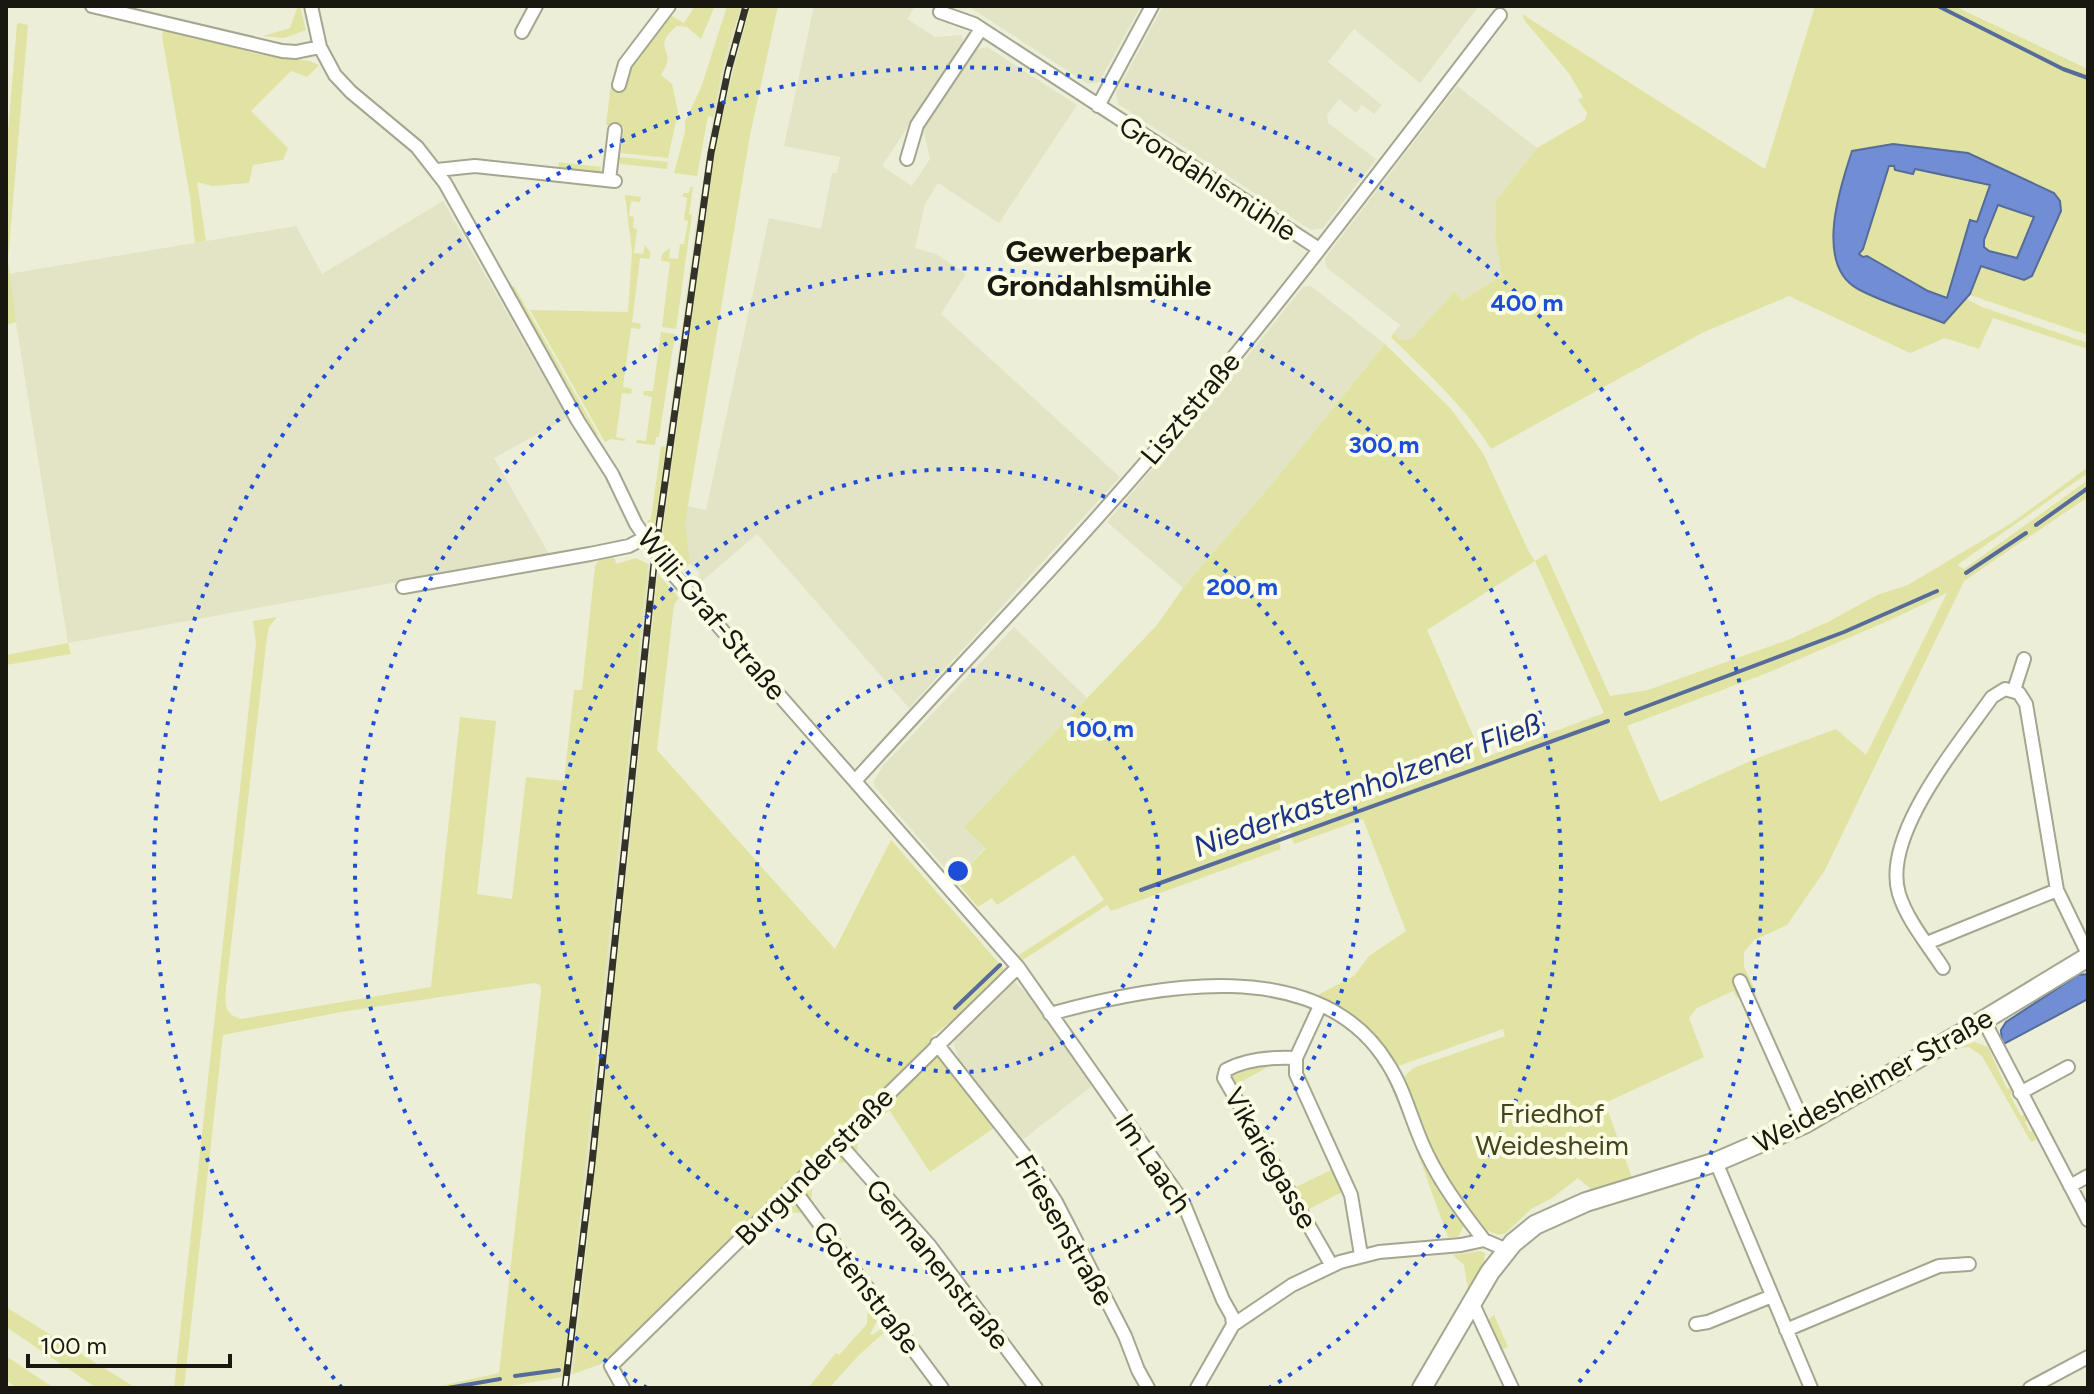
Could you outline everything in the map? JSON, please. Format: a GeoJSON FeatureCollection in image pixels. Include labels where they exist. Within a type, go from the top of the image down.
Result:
{"type":"FeatureCollection","features":[{"type":"Feature","properties":{"kind":"street"},"geometry":{"type":"LineString","coordinates":[[92,6],[282,51],[296,52],[320,47]]}},
{"type":"Feature","properties":{"kind":"street","name":"Willi-Graf-Straße"},"geometry":{"type":"LineString","coordinates":[[311,6],[320,47],[342,83],[411,141],[437,170],[578,421],[612,474],[644,538],[1018,967],[1050,1014]]}},
{"type":"Feature","properties":{"kind":"street"},"geometry":{"type":"LineString","coordinates":[[522,32],[536,6]]}},
{"type":"Feature","properties":{"kind":"street"},"geometry":{"type":"LineString","coordinates":[[619,85],[625,64],[669,6]]}},
{"type":"Feature","properties":{"kind":"street","name":"Grondahlsmühle"},"geometry":{"type":"LineString","coordinates":[[1098,106],[1152,6]]}},
{"type":"Feature","properties":{"kind":"street","name":"Grondahlsmühle"},"geometry":{"type":"LineString","coordinates":[[940,12],[981,29],[1319,249]]}},
{"type":"Feature","properties":{"kind":"street","name":"Lisztstraße"},"geometry":{"type":"LineString","coordinates":[[855,781],[1114,499],[1210,385],[1500,15]]}},
{"type":"Feature","properties":{"kind":"street"},"geometry":{"type":"LineString","coordinates":[[907,159],[917,125],[981,29]]}},
{"type":"Feature","properties":{"kind":"street"},"geometry":{"type":"LineString","coordinates":[[437,170],[475,166],[612,181],[615,130]]}},
{"type":"Feature","properties":{"kind":"street"},"geometry":{"type":"LineString","coordinates":[[403,587],[602,552],[629,546],[644,538]]}},
{"type":"Feature","properties":{"kind":"street"},"geometry":{"type":"LineString","coordinates":[[2014,690],[2024,659]]}},
{"type":"Feature","properties":{"kind":"street"},"geometry":{"type":"LineString","coordinates":[[1943,968],[1906,909],[1898,890],[1896,866],[1904,837],[1932,784],[2000,690],[2014,690],[2024,698],[2057,890],[2088,955]]}},
{"type":"Feature","properties":{"kind":"street"},"geometry":{"type":"LineString","coordinates":[[1927,943],[2057,890]]}},
{"type":"Feature","properties":{"kind":"street","name":"Weidesheimer Straße"},"geometry":{"type":"LineString","coordinates":[[1422,1388],[1472,1302],[1507,1250],[1535,1225],[1558,1213],[1716,1162],[1804,1124],[1984,1021],[2088,955]]}},
{"type":"Feature","properties":{"kind":"street","name":"Burgunderstraße"},"geometry":{"type":"LineString","coordinates":[[623,1388],[611,1366],[1018,967]]}},
{"type":"Feature","properties":{"kind":"street"},"geometry":{"type":"LineString","coordinates":[[1740,981],[1804,1124]]}},
{"type":"Feature","properties":{"kind":"street"},"geometry":{"type":"LineString","coordinates":[[1050,1014],[1133,994],[1200,987],[1237,986],[1269,990],[1320,1006],[1350,1022],[1381,1052],[1395,1075],[1436,1171],[1484,1240],[1507,1250]]}},
{"type":"Feature","properties":{"kind":"street"},"geometry":{"type":"LineString","coordinates":[[1320,1006],[1296,1058],[1296,1074],[1351,1195],[1361,1255]]}},
{"type":"Feature","properties":{"kind":"street","name":"Im Laach"},"geometry":{"type":"LineString","coordinates":[[1050,1014],[1183,1202],[1232,1316],[1233,1325]]}},
{"type":"Feature","properties":{"kind":"street"},"geometry":{"type":"LineString","coordinates":[[1984,1021],[2088,1220]]}},
{"type":"Feature","properties":{"kind":"street","name":"Friesenstraße"},"geometry":{"type":"LineString","coordinates":[[937,1044],[1033,1166],[1056,1202],[1125,1336],[1148,1388]]}},
{"type":"Feature","properties":{"kind":"street","name":"Vikariegasse"},"geometry":{"type":"LineString","coordinates":[[1296,1058],[1247,1062],[1226,1070],[1224,1078],[1332,1266]]}},
{"type":"Feature","properties":{"kind":"street"},"geometry":{"type":"LineString","coordinates":[[2020,1093],[2068,1067]]}},
{"type":"Feature","properties":{"kind":"street","name":"Germanenstraße"},"geometry":{"type":"LineString","coordinates":[[838,1142],[930,1246],[1036,1388]]}},
{"type":"Feature","properties":{"kind":"street"},"geometry":{"type":"LineString","coordinates":[[1716,1162],[1811,1388]]}},
{"type":"Feature","properties":{"kind":"street"},"geometry":{"type":"LineString","coordinates":[[2070,1186],[2088,1176]]}},
{"type":"Feature","properties":{"kind":"street","name":"Gotenstraße"},"geometry":{"type":"LineString","coordinates":[[792,1187],[942,1388]]}},
{"type":"Feature","properties":{"kind":"street"},"geometry":{"type":"LineString","coordinates":[[1197,1388],[1233,1325],[1292,1285],[1361,1255],[1484,1240]]}},
{"type":"Feature","properties":{"kind":"street"},"geometry":{"type":"LineString","coordinates":[[1786,1330],[1939,1266],[1969,1264]]}},
{"type":"Feature","properties":{"kind":"street"},"geometry":{"type":"LineString","coordinates":[[1696,1324],[1772,1296]]}},
{"type":"Feature","properties":{"kind":"street"},"geometry":{"type":"LineString","coordinates":[[1472,1302],[1512,1388]]}},
{"type":"Feature","properties":{"kind":"street"},"geometry":{"type":"LineString","coordinates":[[2030,1388],[2088,1357]]}},
{"type":"Feature","properties":{"kind":"shaded area"},"geometry":{"type":"Polygon","coordinates":[[[741,6],[750,6],[717,136],[661,543],[654,533],[696,224],[724,61],[741,6]]]}},
{"type":"Feature","properties":{"kind":"shaded area"},"geometry":{"type":"Polygon","coordinates":[[[814,6],[915,6],[907,19],[935,37],[962,35],[963,42],[882,166],[912,186],[930,159],[923,128],[975,50],[987,47],[1077,105],[999,223],[938,183],[925,204],[915,248],[936,254],[966,274],[941,314],[1120,477],[909,708],[757,534],[700,583],[696,579],[700,574],[690,563],[684,523],[687,506],[706,510],[769,218],[821,229],[832,173],[837,173],[840,157],[784,146],[814,6]]]}},
{"type":"Feature","properties":{"kind":"shaded area"},"geometry":{"type":"Polygon","coordinates":[[[968,6],[1141,6],[1099,82],[1088,84],[968,6]]]}},
{"type":"Feature","properties":{"kind":"shaded area"},"geometry":{"type":"Polygon","coordinates":[[[1163,6],[1479,6],[1420,83],[1354,29],[1328,62],[1382,105],[1374,114],[1362,105],[1356,113],[1339,99],[1327,115],[1328,123],[1376,159],[1323,228],[1311,230],[1118,104],[1116,93],[1163,6]]]}},
{"type":"Feature","properties":{"kind":"shaded area"},"geometry":{"type":"Polygon","coordinates":[[[1457,86],[1537,148],[1496,201],[1495,237],[1502,276],[1460,301],[1455,291],[1411,339],[1400,340],[1394,333],[1400,325],[1326,267],[1325,258],[1457,86]]]}},
{"type":"Feature","properties":{"kind":"shaded area"},"geometry":{"type":"Polygon","coordinates":[[[443,201],[567,418],[494,458],[549,554],[68,643],[8,274],[296,226],[322,274],[443,201]]]}},
{"type":"Feature","properties":{"kind":"shaded area"},"geometry":{"type":"Polygon","coordinates":[[[1311,286],[1385,344],[1183,588],[1107,522],[1303,287],[1311,286]]]}},
{"type":"Feature","properties":{"kind":"shaded area"},"geometry":{"type":"Polygon","coordinates":[[[648,564],[658,574],[573,1374],[563,1377],[648,564]]]}},
{"type":"Feature","properties":{"kind":"shaded area"},"geometry":{"type":"Polygon","coordinates":[[[1014,627],[1087,698],[965,826],[986,847],[955,880],[875,787],[874,781],[883,766],[1014,627]]]}},
{"type":"Feature","properties":{"kind":"shaded area"},"geometry":{"type":"Polygon","coordinates":[[[1013,980],[1028,995],[1092,1086],[1021,1141],[961,1064],[954,1045],[955,1037],[1013,980]]]}},
{"type":"Feature","properties":{"kind":"green space"},"geometry":{"type":"Polygon","coordinates":[[[298,6],[306,30],[284,38],[263,36],[290,28],[298,6]]]}},
{"type":"Feature","properties":{"kind":"green space"},"geometry":{"type":"Polygon","coordinates":[[[695,6],[715,6],[701,39],[687,27],[677,26],[664,42],[668,58],[661,75],[672,84],[678,112],[668,158],[621,153],[624,127],[606,125],[611,84],[623,88],[631,65],[670,15],[684,23],[695,6]]]}},
{"type":"Feature","properties":{"kind":"green space"},"geometry":{"type":"Polygon","coordinates":[[[727,6],[741,6],[724,61],[713,117],[708,116],[697,176],[674,173],[685,122],[702,85],[727,6]]]}},
{"type":"Feature","properties":{"kind":"green space"},"geometry":{"type":"Polygon","coordinates":[[[750,6],[778,6],[750,135],[685,523],[690,563],[683,570],[661,543],[717,136],[750,6]]]}},
{"type":"Feature","properties":{"kind":"green space"},"geometry":{"type":"Polygon","coordinates":[[[1815,6],[1954,6],[2088,69],[2088,335],[1970,295],[1967,299],[2088,343],[2088,349],[1993,318],[1979,349],[1945,338],[1910,353],[1789,296],[1704,332],[1491,449],[1457,404],[1391,337],[1394,333],[1400,340],[1411,339],[1455,291],[1461,301],[1502,276],[1495,237],[1496,201],[1537,148],[1585,120],[1587,112],[1578,100],[1583,97],[1568,72],[1522,14],[1765,169],[1815,6]]]}},
{"type":"Feature","properties":{"kind":"green space"},"geometry":{"type":"Polygon","coordinates":[[[19,23],[28,25],[8,260],[16,322],[6,325],[6,157],[19,23]]]}},
{"type":"Feature","properties":{"kind":"green space"},"geometry":{"type":"Polygon","coordinates":[[[164,28],[257,54],[319,65],[307,77],[291,71],[251,111],[288,148],[283,160],[253,165],[249,183],[212,186],[197,182],[206,241],[195,243],[162,36],[164,28]]]}},
{"type":"Feature","properties":{"kind":"green space"},"geometry":{"type":"Polygon","coordinates":[[[620,157],[668,162],[667,169],[620,164],[620,157]]]}},
{"type":"Feature","properties":{"kind":"green space"},"geometry":{"type":"Polygon","coordinates":[[[559,162],[601,167],[601,172],[558,168],[559,162]]]}},
{"type":"Feature","properties":{"kind":"green space"},"geometry":{"type":"Polygon","coordinates":[[[690,187],[693,187],[689,214],[692,215],[676,329],[662,327],[670,262],[661,261],[662,254],[670,248],[669,258],[678,259],[688,221],[684,220],[687,198],[682,196],[689,193],[690,187]]]}},
{"type":"Feature","properties":{"kind":"green space"},"geometry":{"type":"Polygon","coordinates":[[[625,195],[641,197],[640,202],[631,201],[629,216],[634,217],[633,228],[637,229],[634,253],[643,254],[645,245],[650,259],[640,258],[632,322],[641,324],[640,329],[631,328],[623,387],[632,389],[631,394],[622,393],[616,437],[625,441],[611,439],[605,442],[530,310],[628,312],[632,251],[625,195]]]}},
{"type":"Feature","properties":{"kind":"green space"},"geometry":{"type":"Polygon","coordinates":[[[514,286],[598,434],[511,287],[514,286]]]}},
{"type":"Feature","properties":{"kind":"green space"},"geometry":{"type":"Polygon","coordinates":[[[661,332],[675,334],[659,437],[656,437],[655,445],[636,443],[637,440],[646,441],[652,397],[643,395],[644,391],[653,391],[661,332]]]}},
{"type":"Feature","properties":{"kind":"green space","name":"Friedhof Weidesheim"},"geometry":{"type":"Polygon","coordinates":[[[1385,344],[1451,409],[1483,453],[1529,552],[1535,561],[1546,554],[1610,696],[1648,690],[1788,640],[1877,595],[1908,585],[2013,522],[2088,467],[2088,473],[1957,565],[1964,569],[2088,480],[2088,497],[1964,581],[1825,870],[1787,925],[1754,940],[1744,952],[1744,967],[1756,992],[1741,993],[1737,998],[1733,991],[1697,1008],[1689,1018],[1704,1057],[1605,1103],[1632,1178],[1592,1190],[1578,1178],[1531,1209],[1506,1233],[1499,1235],[1483,1228],[1459,1200],[1424,1134],[1404,1077],[1413,1068],[1505,1036],[1503,1029],[1398,1066],[1378,1040],[1358,1022],[1312,998],[1354,976],[1369,956],[1406,931],[1363,819],[1294,844],[1290,831],[1277,836],[1281,849],[1111,911],[1107,905],[1023,960],[1019,955],[1104,900],[1074,855],[997,905],[992,898],[978,907],[955,880],[986,848],[964,827],[1157,625],[1183,588],[1385,344]],[[1535,561],[1427,630],[1483,758],[1604,713],[1535,561]],[[1947,593],[1767,673],[1627,726],[1660,802],[1757,758],[1836,729],[1866,755],[1947,593]]]}},
{"type":"Feature","properties":{"kind":"green space"},"geometry":{"type":"Polygon","coordinates":[[[661,446],[666,447],[654,533],[647,521],[651,519],[661,446]]]}},
{"type":"Feature","properties":{"kind":"green space"},"geometry":{"type":"Polygon","coordinates":[[[612,557],[616,564],[636,558],[648,564],[563,1377],[498,1388],[431,1388],[499,1373],[541,991],[540,985],[534,983],[341,1012],[223,1035],[184,1388],[174,1388],[256,643],[253,621],[277,617],[269,627],[267,637],[226,988],[227,1008],[241,1019],[431,987],[460,717],[496,721],[477,894],[512,899],[526,777],[564,781],[574,690],[582,690],[595,566],[599,560],[612,557]]]}},
{"type":"Feature","properties":{"kind":"green space"},"geometry":{"type":"Polygon","coordinates":[[[658,574],[679,598],[674,604],[657,750],[835,949],[891,840],[1004,969],[967,1009],[931,1037],[934,1041],[635,1337],[601,1364],[573,1374],[658,574]]]}},
{"type":"Feature","properties":{"kind":"green space"},"geometry":{"type":"Polygon","coordinates":[[[68,643],[71,654],[6,665],[6,655],[68,643]]]}},
{"type":"Feature","properties":{"kind":"green space"},"geometry":{"type":"Polygon","coordinates":[[[1975,1042],[1988,1047],[2007,1089],[2011,1088],[2014,1092],[2010,1095],[2021,1116],[2025,1114],[2028,1119],[2025,1122],[2030,1132],[2034,1130],[2036,1140],[2031,1142],[1982,1056],[1969,1047],[1954,1049],[1975,1042]]]}},
{"type":"Feature","properties":{"kind":"green space"},"geometry":{"type":"Polygon","coordinates":[[[934,1055],[940,1056],[997,1126],[930,1172],[889,1110],[858,1140],[857,1156],[847,1144],[849,1138],[934,1055]]]}},
{"type":"Feature","properties":{"kind":"green space"},"geometry":{"type":"Polygon","coordinates":[[[1266,1062],[1268,1067],[1235,1085],[1229,1077],[1236,1070],[1266,1062]]]}},
{"type":"Feature","properties":{"kind":"green space"},"geometry":{"type":"Polygon","coordinates":[[[1417,1142],[1437,1185],[1464,1226],[1458,1237],[1448,1237],[1414,1143],[1417,1142]]]}},
{"type":"Feature","properties":{"kind":"green space"},"geometry":{"type":"Polygon","coordinates":[[[834,1152],[843,1154],[850,1162],[835,1163],[813,1184],[811,1200],[881,1295],[879,1297],[802,1190],[802,1186],[834,1152]]]}},
{"type":"Feature","properties":{"kind":"green space"},"geometry":{"type":"Polygon","coordinates":[[[1333,1169],[1344,1191],[1307,1210],[1294,1188],[1333,1169]]]}},
{"type":"Feature","properties":{"kind":"green space"},"geometry":{"type":"Polygon","coordinates":[[[785,1200],[798,1203],[833,1250],[830,1252],[801,1213],[785,1212],[755,1242],[749,1235],[785,1200]]]}},
{"type":"Feature","properties":{"kind":"green space"},"geometry":{"type":"Polygon","coordinates":[[[1485,1253],[1484,1263],[1468,1289],[1464,1265],[1453,1255],[1485,1253]]]}},
{"type":"Feature","properties":{"kind":"green space"},"geometry":{"type":"Polygon","coordinates":[[[868,1304],[873,1304],[880,1315],[870,1334],[889,1328],[829,1388],[808,1388],[836,1353],[839,1355],[867,1324],[868,1304]]]}},
{"type":"Feature","properties":{"kind":"green space"},"geometry":{"type":"Polygon","coordinates":[[[6,1307],[136,1388],[97,1388],[6,1327],[6,1307]]]}},
{"type":"Feature","properties":{"kind":"green space"},"geometry":{"type":"Polygon","coordinates":[[[1494,1315],[1508,1347],[1503,1349],[1488,1320],[1494,1315]]]}},
{"type":"Feature","properties":{"kind":"green space"},"geometry":{"type":"Polygon","coordinates":[[[6,1356],[54,1388],[17,1388],[6,1380],[6,1356]]]}},
{"type":"Feature","properties":{"kind":"water"},"geometry":{"type":"Polygon","coordinates":[[[1893,144],[1968,153],[2054,193],[2060,201],[2061,211],[2032,276],[2024,280],[1981,266],[1970,294],[1944,323],[1858,289],[1845,278],[1837,262],[1834,244],[1837,204],[1852,151],[1893,144]],[[1889,166],[1859,254],[1947,298],[1970,220],[1977,222],[1990,185],[1915,169],[1913,174],[1889,166]],[[1998,205],[1984,247],[2017,258],[2034,217],[1998,205]]]}},
{"type":"Feature","properties":{"kind":"water"},"geometry":{"type":"Polygon","coordinates":[[[2088,974],[2088,999],[2002,1045],[2001,1030],[2006,1022],[2078,975],[2088,974]]]}},
{"type":"Feature","properties":{"kind":"waterway"},"geometry":{"type":"LineString","coordinates":[[1938,6],[2063,69],[2088,78]]}},
{"type":"Feature","properties":{"kind":"waterway","name":"Niederkastenholzener Fließ"},"geometry":{"type":"LineString","coordinates":[[2036,525],[2088,488]]}},
{"type":"Feature","properties":{"kind":"waterway","name":"Niederkastenholzener Fließ"},"geometry":{"type":"LineString","coordinates":[[1966,573],[2026,533]]}},
{"type":"Feature","properties":{"kind":"waterway","name":"Niederkastenholzener Fließ"},"geometry":{"type":"LineString","coordinates":[[1626,714],[1844,632],[1937,591]]}},
{"type":"Feature","properties":{"kind":"waterway","name":"Niederkastenholzener Fließ"},"geometry":{"type":"LineString","coordinates":[[1141,890],[1608,721]]}},
{"type":"Feature","properties":{"kind":"waterway","name":"Niederkastenholzener Fließ"},"geometry":{"type":"LineString","coordinates":[[955,1008],[1000,965]]}},
{"type":"Feature","properties":{"kind":"waterway","name":"Niederkastenholzener Fließ"},"geometry":{"type":"LineString","coordinates":[[515,1376],[559,1370]]}},
{"type":"Feature","properties":{"kind":"waterway","name":"Niederkastenholzener Fließ"},"geometry":{"type":"LineString","coordinates":[[448,1388],[500,1379]]}},
{"type":"Feature","properties":{"kind":"railway"},"geometry":{"type":"LineString","coordinates":[[565,1388],[592,1163],[655,554],[711,153],[728,71],[746,6]]}},
{"type":"Feature","properties":{"kind":"district","name":"Gewerbepark Grondahlsmühle"},"geometry":{"type":"Point","coordinates":[1099,268]}}]}
